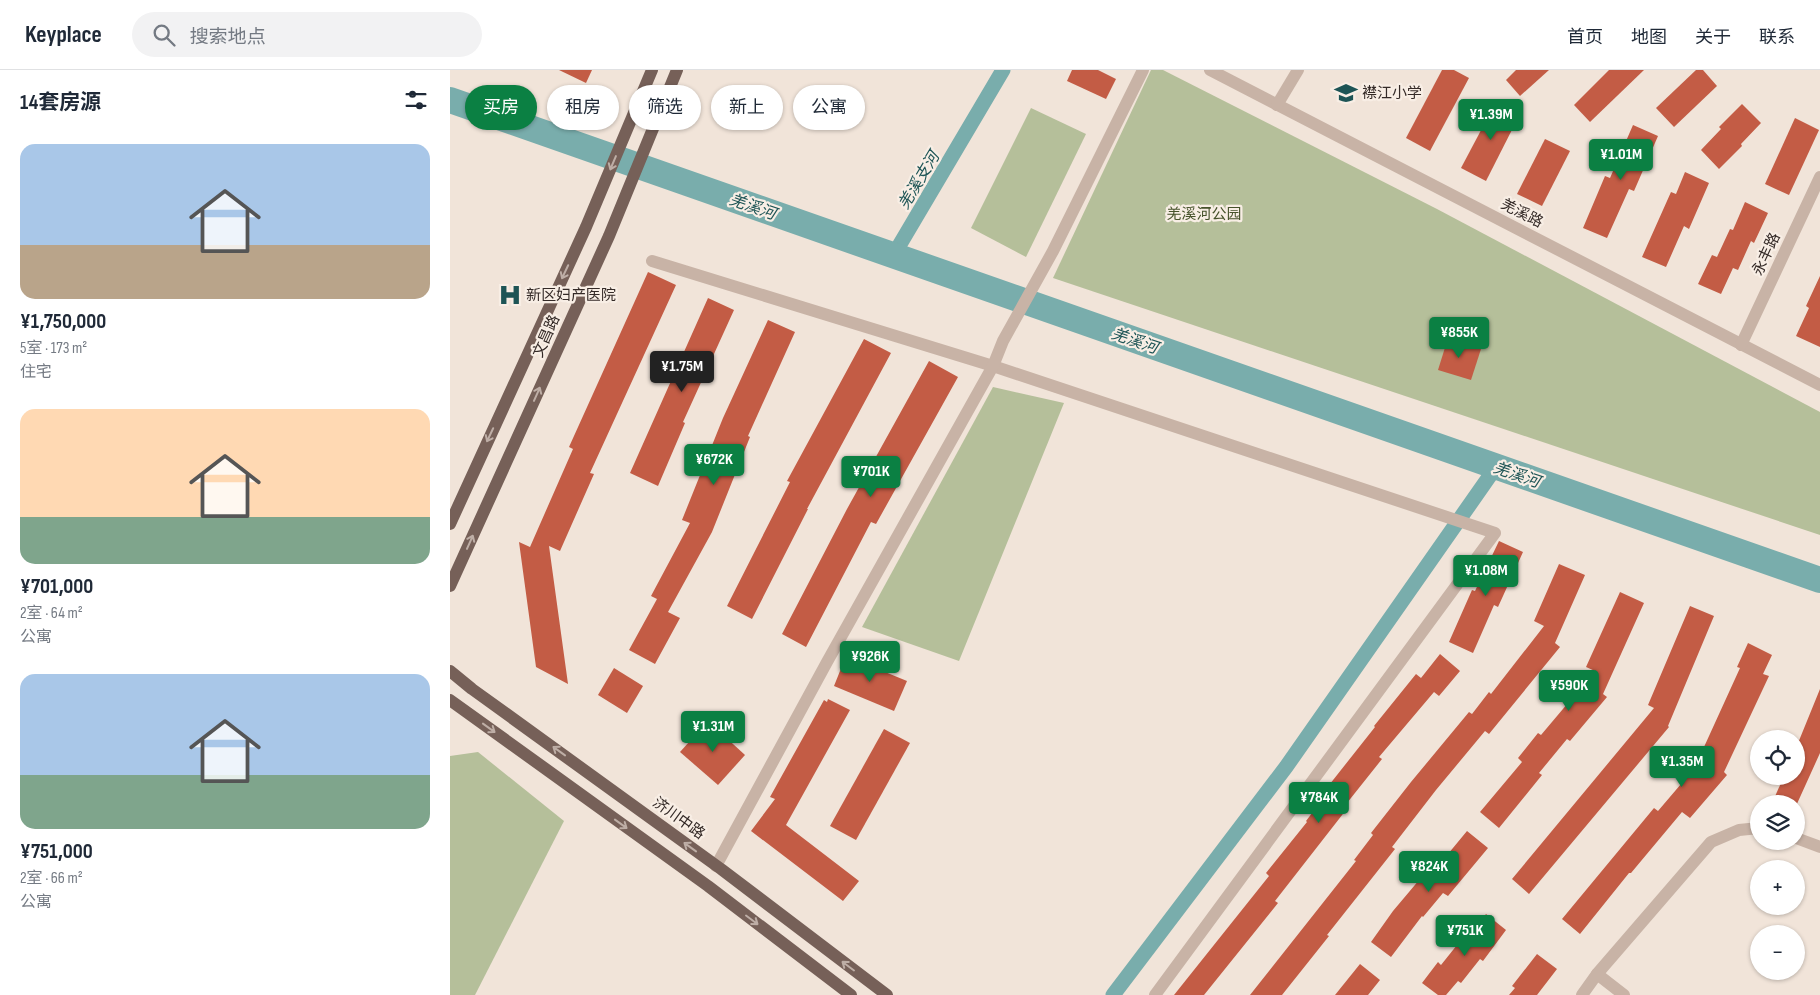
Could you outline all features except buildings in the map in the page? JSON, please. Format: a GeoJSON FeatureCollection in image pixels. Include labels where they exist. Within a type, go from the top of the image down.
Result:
{"type":"FeatureCollection","features":[{"type":"Feature","properties":{"kind":"main road","name":"文昌路"},"geometry":{"type":"LineString","coordinates":[[450,524],[586,227],[652,70]]}},
{"type":"Feature","properties":{"kind":"main road","name":"文昌路"},"geometry":{"type":"LineString","coordinates":[[450,586],[609,236],[678,70]]}},
{"type":"Feature","properties":{"kind":"main road","name":"济川中路"},"geometry":{"type":"LineString","coordinates":[[450,671],[472,689],[716,866],[887,995]]}},
{"type":"Feature","properties":{"kind":"main road"},"geometry":{"type":"LineString","coordinates":[[453,705],[708,886],[851,995]]}},
{"type":"Feature","properties":{"kind":"street"},"geometry":{"type":"LineString","coordinates":[[716,866],[827,662],[993,366],[1003,342],[1053,251],[1143,70]]}},
{"type":"Feature","properties":{"kind":"street","name":"羌溪路"},"geometry":{"type":"LineString","coordinates":[[1210,70],[1820,385]]}},
{"type":"Feature","properties":{"kind":"street"},"geometry":{"type":"LineString","coordinates":[[1277,105],[1298,70]]}},
{"type":"Feature","properties":{"kind":"street","name":"永丰路"},"geometry":{"type":"LineString","coordinates":[[1742,345],[1820,177]]}},
{"type":"Feature","properties":{"kind":"street"},"geometry":{"type":"LineString","coordinates":[[652,261],[993,366],[1495,534],[1155,995]]}},
{"type":"Feature","properties":{"kind":"street"},"geometry":{"type":"LineString","coordinates":[[1582,995],[1597,974],[1711,842],[1740,830],[1750,829]]}},
{"type":"Feature","properties":{"kind":"street"},"geometry":{"type":"LineString","coordinates":[[1805,841],[1820,847]]}},
{"type":"Feature","properties":{"kind":"street"},"geometry":{"type":"LineString","coordinates":[[1597,974],[1624,995]]}},
{"type":"Feature","properties":{"kind":"green space","name":"羌溪河公园"},"geometry":{"type":"Polygon","coordinates":[[[1151,70],[1163,70],[1437,209],[1820,412],[1820,535],[1053,278],[1151,70]]]}},
{"type":"Feature","properties":{"kind":"green space"},"geometry":{"type":"Polygon","coordinates":[[[1031,108],[1086,134],[1026,257],[971,228],[1031,108]]]}},
{"type":"Feature","properties":{"kind":"green space"},"geometry":{"type":"Polygon","coordinates":[[[993,387],[1064,403],[959,661],[862,627],[993,387]]]}},
{"type":"Feature","properties":{"kind":"green space"},"geometry":{"type":"Polygon","coordinates":[[[478,752],[564,821],[475,995],[450,995],[450,756],[478,752]]]}},
{"type":"Feature","properties":{"kind":"waterway","name":"羌溪支河"},"geometry":{"type":"LineString","coordinates":[[893,256],[1003,70]]}},
{"type":"Feature","properties":{"kind":"waterway","name":"羌溪河"},"geometry":{"type":"LineString","coordinates":[[450,100],[1820,580]]}},
{"type":"Feature","properties":{"kind":"waterway"},"geometry":{"type":"LineString","coordinates":[[1113,995],[1286,767],[1496,467]]}},
{"type":"Feature","properties":{"kind":"place","name":"襟江小学"},"geometry":{"type":"Point","coordinates":[1346,93]}},
{"type":"Feature","properties":{"kind":"place","name":"新区妇产医院"},"geometry":{"type":"Point","coordinates":[510,295]}}]}
